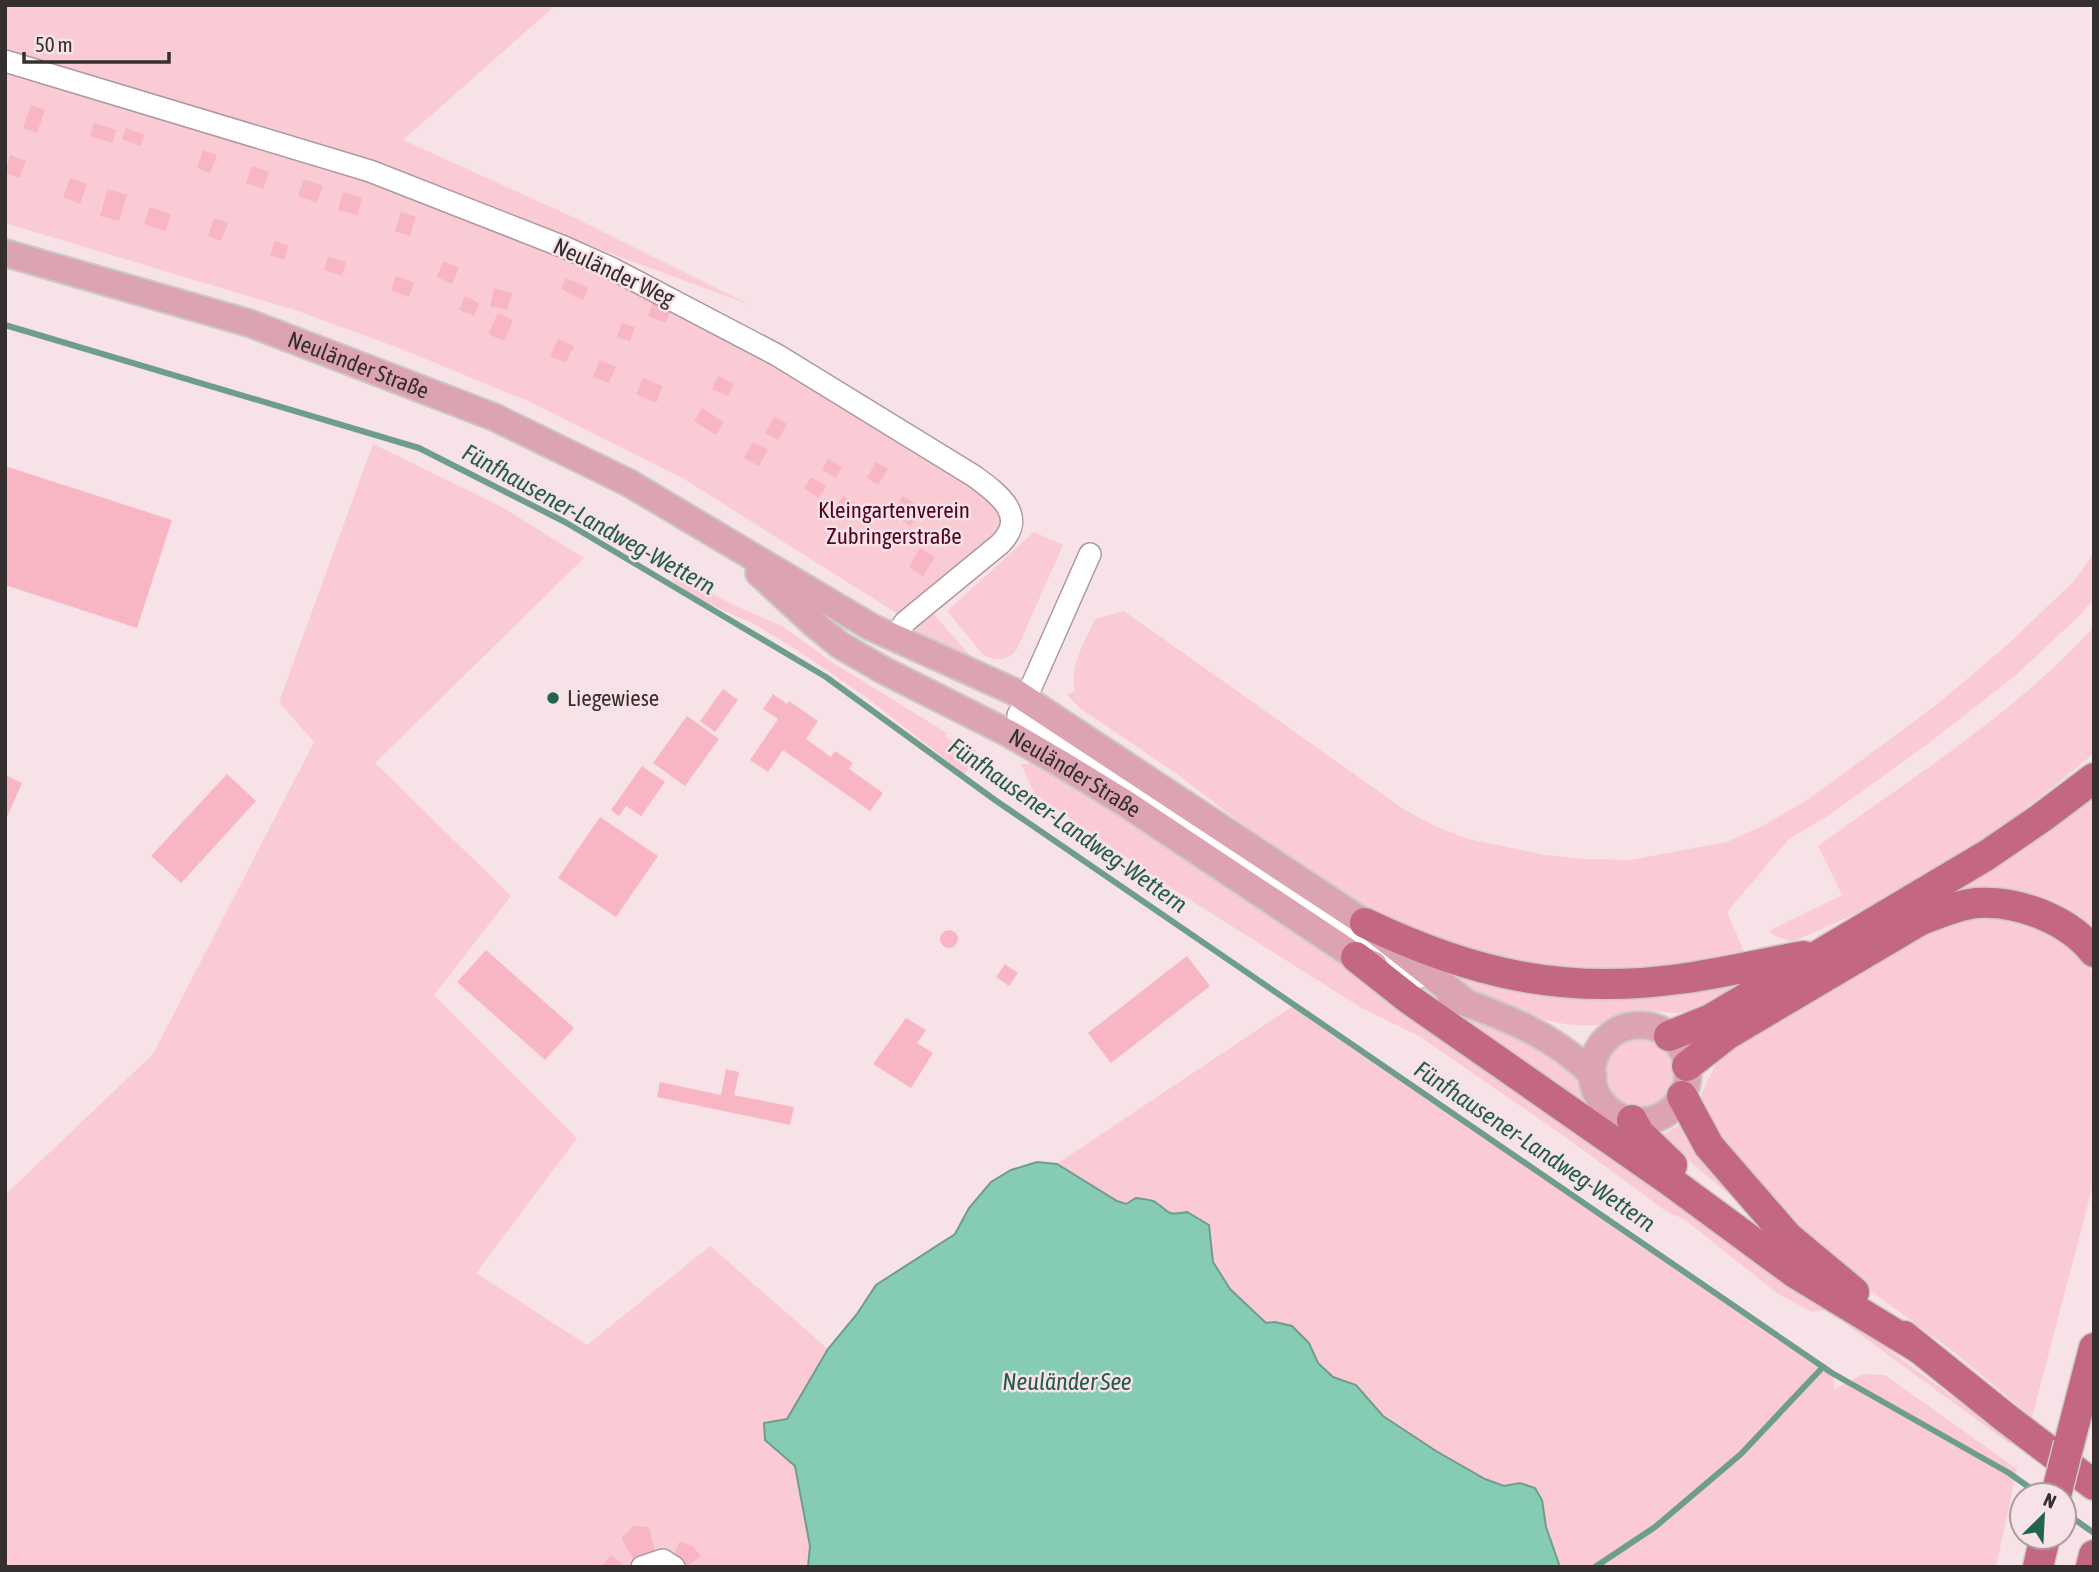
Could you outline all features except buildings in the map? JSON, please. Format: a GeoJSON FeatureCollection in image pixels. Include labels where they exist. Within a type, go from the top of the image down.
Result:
{"type":"FeatureCollection","features":[{"type":"Feature","properties":{"kind":"highway"},"geometry":{"type":"LineString","coordinates":[[1669,1036],[1711,1019],[1987,855],[2094,778]]}},
{"type":"Feature","properties":{"kind":"highway"},"geometry":{"type":"LineString","coordinates":[[1688,1066],[1728,1034],[1919,921],[1946,910],[1974,903],[2017,907],[2059,923],[2094,951]]}},
{"type":"Feature","properties":{"kind":"highway"},"geometry":{"type":"LineString","coordinates":[[1365,923],[1462,963],[1509,976],[1562,983],[1650,983],[1819,954]]}},
{"type":"Feature","properties":{"kind":"highway"},"geometry":{"type":"LineString","coordinates":[[1356,957],[1409,999],[1670,1181],[1795,1273],[1920,1349]]}},
{"type":"Feature","properties":{"kind":"highway"},"geometry":{"type":"LineString","coordinates":[[1682,1096],[1709,1146],[1788,1237],[1920,1349],[2094,1485]]}},
{"type":"Feature","properties":{"kind":"highway"},"geometry":{"type":"LineString","coordinates":[[1632,1120],[1639,1133],[1672,1165],[1793,1258],[1920,1349]]}},
{"type":"Feature","properties":{"kind":"highway"},"geometry":{"type":"LineString","coordinates":[[2060,1481],[2094,1349]]}},
{"type":"Feature","properties":{"kind":"highway"},"geometry":{"type":"LineString","coordinates":[[2091,1567],[2094,1555]]}},
{"type":"Feature","properties":{"kind":"main road","name":"Neuländer Straße"},"geometry":{"type":"LineString","coordinates":[[5,253],[249,323],[494,417],[629,483],[850,616],[995,682],[1018,716],[1125,803],[1356,957],[1415,985],[1516,1024],[1572,1056],[1592,1076],[1594,1087],[1604,1105],[1612,1112],[1632,1120]]}},
{"type":"Feature","properties":{"kind":"main road","name":"Neuländer Straße"},"geometry":{"type":"LineString","coordinates":[[695,521],[738,553],[813,624],[840,645],[883,670],[1018,716],[1365,923],[1468,1004]]}},
{"type":"Feature","properties":{"kind":"main road","name":"Neuländer Straße"},"geometry":{"type":"LineString","coordinates":[[1516,1024],[1585,1038],[1610,1036],[1624,1028],[1640,1026],[1656,1028],[1669,1036]]}},
{"type":"Feature","properties":{"kind":"main road"},"geometry":{"type":"LineString","coordinates":[[1592,1076],[1596,1054],[1610,1036]]}},
{"type":"Feature","properties":{"kind":"main road"},"geometry":{"type":"LineString","coordinates":[[1632,1120],[1646,1121],[1661,1117],[1673,1108],[1682,1096],[1688,1081],[1688,1066],[1681,1049],[1669,1036]]}},
{"type":"Feature","properties":{"kind":"street","name":"Neuländer Weg"},"geometry":{"type":"LineString","coordinates":[[5,61],[370,171],[564,247],[611,268],[777,355],[963,470],[993,491],[1006,505],[1012,518],[1009,532],[1000,544],[905,622],[894,638]]}},
{"type":"Feature","properties":{"kind":"street"},"geometry":{"type":"LineString","coordinates":[[1090,554],[1018,716],[1381,955],[1468,1004]]}},
{"type":"Feature","properties":{"kind":"street"},"geometry":{"type":"LineString","coordinates":[[642,1567],[663,1560],[674,1567]]}},
{"type":"Feature","properties":{"kind":"green space"},"geometry":{"type":"Polygon","coordinates":[[[5,5],[556,5],[403,140],[571,216],[750,305],[328,148],[5,50],[5,5]]]}},
{"type":"Feature","properties":{"kind":"green space","name":"Kleingartenverein Zubringerstraße"},"geometry":{"type":"Polygon","coordinates":[[[5,67],[472,215],[705,323],[976,485],[1000,507],[1002,532],[901,616],[684,479],[530,402],[404,350],[298,311],[5,223],[5,67]]]}},
{"type":"Feature","properties":{"kind":"green space"},"geometry":{"type":"Polygon","coordinates":[[[373,444],[502,507],[584,558],[375,763],[511,896],[434,995],[577,1138],[476,1273],[587,1345],[710,1246],[828,1349],[787,1419],[765,1423],[765,1440],[795,1466],[810,1546],[808,1567],[5,1567],[5,1195],[153,1054],[314,742],[279,702],[373,444]]]}},
{"type":"Feature","properties":{"kind":"green space"},"geometry":{"type":"Polygon","coordinates":[[[1034,532],[1063,545],[1017,649],[1002,659],[984,656],[947,611],[1034,532]]]}},
{"type":"Feature","properties":{"kind":"green space"},"geometry":{"type":"Polygon","coordinates":[[[2094,553],[2094,598],[2080,615],[2017,674],[1929,743],[1829,815],[1789,839],[1727,912],[1746,956],[1705,967],[1524,972],[1380,919],[1252,832],[1176,773],[1081,709],[1067,695],[1075,691],[1076,663],[1095,619],[1124,611],[1405,810],[1435,826],[1468,839],[1546,855],[1630,860],[1727,842],[1809,799],[1935,706],[2006,646],[2074,581],[2094,553]]]}},
{"type":"Feature","properties":{"kind":"green space"},"geometry":{"type":"Polygon","coordinates":[[[674,574],[782,626],[833,663],[947,733],[945,736],[954,742],[957,738],[976,750],[972,764],[964,774],[866,697],[754,624],[703,601],[676,584],[672,579],[674,574]]]}},
{"type":"Feature","properties":{"kind":"green space"},"geometry":{"type":"Polygon","coordinates":[[[929,609],[975,661],[912,635],[909,626],[929,609]]]}},
{"type":"Feature","properties":{"kind":"green space"},"geometry":{"type":"Polygon","coordinates":[[[2094,627],[2094,753],[2004,824],[1957,857],[1894,895],[1792,942],[1769,931],[1842,895],[1818,846],[1997,716],[2064,658],[2094,627]]]}},
{"type":"Feature","properties":{"kind":"green space"},"geometry":{"type":"Polygon","coordinates":[[[1039,763],[1288,924],[1757,1253],[2013,1441],[2010,1444],[1843,1322],[1823,1310],[1812,1312],[1778,1294],[1684,1219],[1667,1212],[1567,1138],[1419,1036],[1360,1007],[1165,884],[1034,793],[1021,764],[1039,763]]]}},
{"type":"Feature","properties":{"kind":"green space"},"geometry":{"type":"Polygon","coordinates":[[[2094,785],[2094,937],[2069,919],[1921,911],[2094,785]]]}},
{"type":"Feature","properties":{"kind":"green space"},"geometry":{"type":"Polygon","coordinates":[[[2010,917],[2066,946],[2094,974],[2094,1181],[2032,1417],[1954,1352],[1811,1247],[1719,1143],[1702,1114],[1701,1094],[1720,1056],[1927,928],[1958,918],[2010,917]]]}},
{"type":"Feature","properties":{"kind":"green space"},"geometry":{"type":"Polygon","coordinates":[[[1441,970],[1504,986],[1770,970],[1707,1006],[1673,1013],[1641,1011],[1601,1024],[1576,1025],[1535,1017],[1514,1009],[1441,970]]]}},
{"type":"Feature","properties":{"kind":"green space"},"geometry":{"type":"Polygon","coordinates":[[[1293,1006],[1834,1373],[1834,1390],[1863,1374],[1885,1375],[2017,1469],[2014,1481],[2008,1481],[2008,1511],[1996,1567],[1560,1567],[1546,1527],[1542,1500],[1520,1483],[1504,1486],[1485,1479],[1436,1451],[1383,1416],[1356,1385],[1333,1377],[1318,1363],[1309,1343],[1275,1322],[1266,1324],[1230,1289],[1213,1262],[1209,1225],[1187,1212],[1168,1212],[1151,1200],[1136,1198],[1126,1204],[1117,1201],[1057,1164],[1293,1006]]]}},
{"type":"Feature","properties":{"kind":"green space"},"geometry":{"type":"Polygon","coordinates":[[[1453,1015],[1507,1032],[1559,1056],[1572,1069],[1600,1113],[1596,1120],[1453,1015]]]}},
{"type":"Feature","properties":{"kind":"green space"},"geometry":{"type":"Polygon","coordinates":[[[1643,1036],[1663,1042],[1673,1052],[1679,1072],[1673,1092],[1663,1102],[1643,1108],[1623,1102],[1613,1092],[1607,1072],[1613,1052],[1623,1042],[1643,1036]]]}},
{"type":"Feature","properties":{"kind":"green space"},"geometry":{"type":"Polygon","coordinates":[[[1682,1124],[1755,1216],[1695,1166],[1663,1134],[1682,1124]]]}},
{"type":"Feature","properties":{"kind":"water","name":"Neuländer See"},"geometry":{"type":"Polygon","coordinates":[[[1037,1162],[1057,1164],[1117,1201],[1126,1204],[1136,1198],[1151,1200],[1168,1212],[1187,1212],[1209,1225],[1213,1262],[1230,1289],[1266,1323],[1292,1326],[1309,1343],[1318,1363],[1333,1377],[1356,1385],[1383,1416],[1436,1451],[1485,1479],[1504,1486],[1520,1483],[1535,1488],[1542,1500],[1546,1527],[1560,1567],[808,1567],[810,1546],[795,1466],[765,1440],[764,1423],[787,1419],[828,1349],[857,1314],[876,1285],[955,1234],[969,1208],[991,1182],[1011,1170],[1037,1162]]]}},
{"type":"Feature","properties":{"kind":"waterway","name":"Fünfhausener-Landweg-Wettern"},"geometry":{"type":"LineString","coordinates":[[5,325],[419,448],[565,522],[826,677],[995,800],[1832,1373],[2020,1481]]}},
{"type":"Feature","properties":{"kind":"waterway"},"geometry":{"type":"LineString","coordinates":[[1595,1567],[1655,1527],[1741,1454],[1823,1367]]}},
{"type":"Feature","properties":{"kind":"waterway","name":"Fünfhausener-Landweg-Wettern"},"geometry":{"type":"LineString","coordinates":[[2078,1522],[2094,1533]]}},
{"type":"Feature","properties":{"kind":"place","name":"Liegewiese"},"geometry":{"type":"Point","coordinates":[553,698]}}]}
